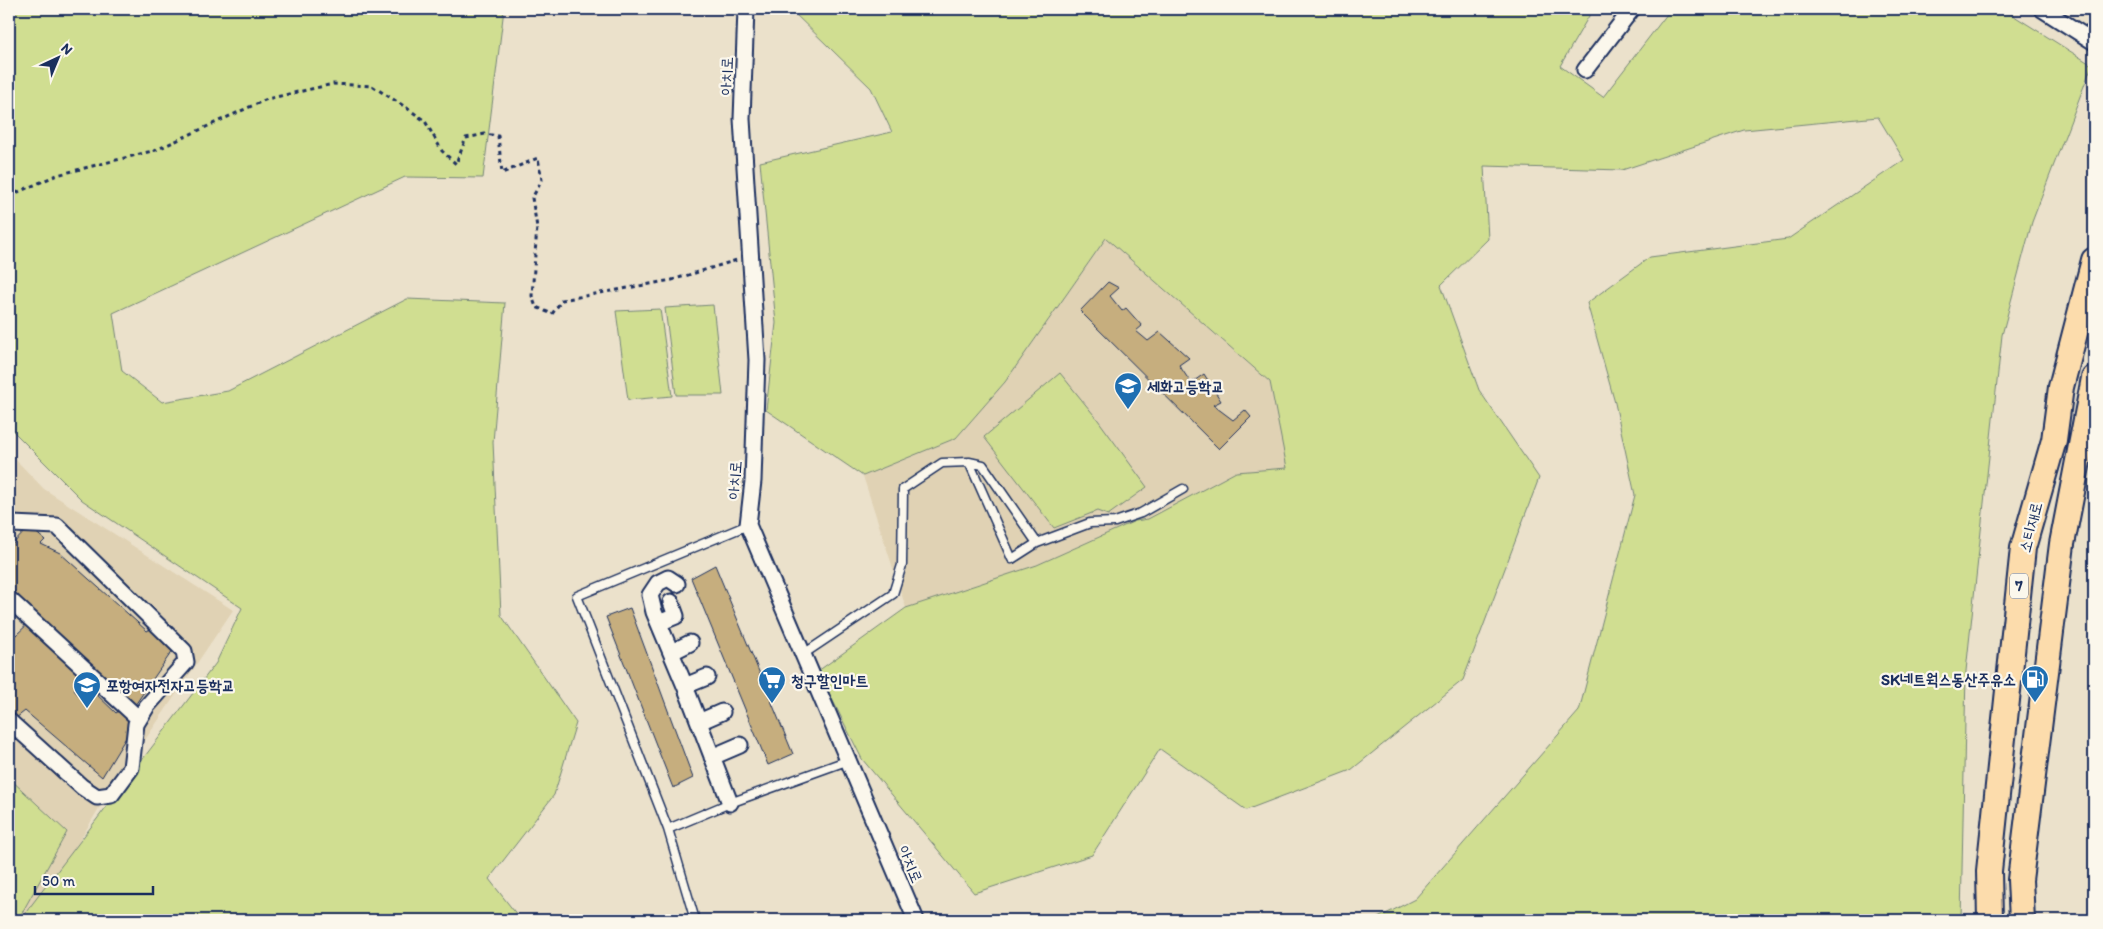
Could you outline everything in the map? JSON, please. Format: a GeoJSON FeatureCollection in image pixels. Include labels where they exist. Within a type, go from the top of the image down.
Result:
{"type":"FeatureCollection","features":[{"type":"Feature","properties":{"kind":"main road","name":"소티재로"},"geometry":{"type":"LineString","coordinates":[[1990,920],[1989,871],[2023,548],[2054,440],[2062,387],[2094,260]]}},
{"type":"Feature","properties":{"kind":"main road","name":"소티재로"},"geometry":{"type":"LineString","coordinates":[[2022,920],[2020,880],[2062,544],[2088,450],[2094,378]]}},
{"type":"Feature","properties":{"kind":"street","name":"아치로"},"geometry":{"type":"LineString","coordinates":[[746,9],[742,119],[757,360],[753,481],[748,525],[916,920]]}},
{"type":"Feature","properties":{"kind":"street"},"geometry":{"type":"LineString","coordinates":[[1585,70],[1632,9]]}},
{"type":"Feature","properties":{"kind":"street"},"geometry":{"type":"LineString","coordinates":[[2042,9],[2094,42]]}},
{"type":"Feature","properties":{"kind":"street"},"geometry":{"type":"LineString","coordinates":[[2054,440],[2088,450]]}},
{"type":"Feature","properties":{"kind":"street"},"geometry":{"type":"LineString","coordinates":[[9,527],[12,524],[57,526],[184,651],[186,662],[147,706],[136,724],[131,768],[111,795],[97,797],[82,787],[9,721]]}},
{"type":"Feature","properties":{"kind":"street"},"geometry":{"type":"LineString","coordinates":[[677,584],[668,578],[658,583],[650,595],[659,623],[730,803]]}},
{"type":"Feature","properties":{"kind":"street"},"geometry":{"type":"LineString","coordinates":[[9,599],[139,719]]}},
{"type":"Feature","properties":{"kind":"street"},"geometry":{"type":"LineString","coordinates":[[659,623],[676,616],[671,602]]}},
{"type":"Feature","properties":{"kind":"street"},"geometry":{"type":"LineString","coordinates":[[672,652],[690,643]]}},
{"type":"Feature","properties":{"kind":"street"},"geometry":{"type":"LineString","coordinates":[[684,686],[707,677]]}},
{"type":"Feature","properties":{"kind":"street"},"geometry":{"type":"LineString","coordinates":[[699,722],[722,712]]}},
{"type":"Feature","properties":{"kind":"street"},"geometry":{"type":"LineString","coordinates":[[712,757],[740,745]]}},
{"type":"Feature","properties":{"kind":"lane"},"geometry":{"type":"LineString","coordinates":[[969,462],[1012,559],[1037,543],[1090,523],[1115,522],[1141,513],[1183,489]]}},
{"type":"Feature","properties":{"kind":"lane"},"geometry":{"type":"LineString","coordinates":[[802,655],[893,594],[902,565],[903,489],[942,463],[969,462],[983,465],[1037,543]]}},
{"type":"Feature","properties":{"kind":"lane"},"geometry":{"type":"LineString","coordinates":[[695,920],[668,829],[577,596],[748,525]]}},
{"type":"Feature","properties":{"kind":"lane"},"geometry":{"type":"LineString","coordinates":[[668,829],[730,803],[849,760]]}},
{"type":"Feature","properties":{"kind":"path"},"geometry":{"type":"LineString","coordinates":[[9,196],[57,175],[156,150],[267,99],[333,84],[372,86],[425,121],[442,151],[456,164],[466,138],[485,134],[498,136],[502,173],[538,158],[542,180],[532,198],[538,227],[532,296],[536,307],[552,314],[562,300],[672,280],[751,256]]}},
{"type":"Feature","properties":{"kind":"shaded area","name":"세화고등학교"},"geometry":{"type":"Polygon","coordinates":[[[1106,238],[1270,382],[1288,469],[1236,472],[1148,519],[1135,521],[1037,565],[906,608],[863,476],[956,438],[1005,382],[1106,238]]]}},
{"type":"Feature","properties":{"kind":"shaded area","name":"포항여자전자고등학교"},"geometry":{"type":"Polygon","coordinates":[[[9,449],[17,461],[44,489],[233,610],[99,808],[33,920],[9,920],[9,449]]]}},
{"type":"Feature","properties":{"kind":"green space"},"geometry":{"type":"Polygon","coordinates":[[[9,9],[504,9],[483,178],[405,177],[113,313],[122,371],[162,402],[228,391],[407,299],[505,303],[493,442],[501,615],[576,723],[554,795],[489,879],[521,920],[20,920],[216,663],[242,608],[82,500],[9,427],[9,9]]]}},
{"type":"Feature","properties":{"kind":"green space"},"geometry":{"type":"Polygon","coordinates":[[[790,9],[1593,9],[1560,66],[1603,97],[1671,9],[2003,9],[2092,65],[2032,222],[2002,335],[1966,671],[1961,920],[1374,920],[1415,899],[1579,711],[1635,495],[1615,403],[1587,303],[1650,257],[1788,239],[1904,160],[1878,117],[1744,130],[1622,170],[1484,166],[1488,239],[1441,285],[1479,390],[1539,478],[1463,680],[1351,770],[1246,810],[1160,749],[1092,855],[974,893],[862,759],[818,671],[906,608],[1037,565],[1135,521],[1148,519],[1236,472],[1287,468],[1270,382],[1106,238],[1005,382],[956,438],[863,476],[766,410],[776,323],[760,162],[892,132],[871,88],[790,9]]]}},
{"type":"Feature","properties":{"kind":"green space"},"geometry":{"type":"Polygon","coordinates":[[[713,305],[723,395],[676,395],[665,308],[713,305]]]}},
{"type":"Feature","properties":{"kind":"green space"},"geometry":{"type":"Polygon","coordinates":[[[660,309],[672,396],[628,400],[616,311],[660,309]]]}},
{"type":"Feature","properties":{"kind":"green space"},"geometry":{"type":"Polygon","coordinates":[[[1060,373],[1098,420],[1147,487],[1108,515],[1097,511],[1054,528],[984,437],[1060,373]]]}},
{"type":"Feature","properties":{"kind":"green space"},"geometry":{"type":"Polygon","coordinates":[[[9,778],[67,832],[18,920],[9,920],[9,778]]]}},
{"type":"Feature","properties":{"kind":"building"},"geometry":{"type":"Polygon","coordinates":[[[1108,282],[1119,288],[1110,296],[1122,311],[1126,308],[1142,326],[1136,331],[1148,341],[1160,332],[1189,358],[1179,365],[1191,383],[1204,374],[1221,401],[1213,405],[1233,420],[1245,410],[1251,417],[1219,449],[1080,311],[1108,282]]]}},
{"type":"Feature","properties":{"kind":"building"},"geometry":{"type":"Polygon","coordinates":[[[29,527],[45,540],[41,544],[60,553],[147,631],[154,627],[175,647],[135,705],[59,639],[9,589],[9,548],[29,527]]]}},
{"type":"Feature","properties":{"kind":"building"},"geometry":{"type":"Polygon","coordinates":[[[715,565],[793,754],[768,765],[691,578],[715,565]]]}},
{"type":"Feature","properties":{"kind":"building"},"geometry":{"type":"Polygon","coordinates":[[[630,608],[693,778],[673,788],[606,617],[630,608]]]}},
{"type":"Feature","properties":{"kind":"building"},"geometry":{"type":"Polygon","coordinates":[[[30,622],[85,677],[74,690],[85,702],[94,692],[116,713],[123,708],[136,721],[102,777],[25,711],[16,718],[9,712],[9,628],[16,635],[30,622]]]}},
{"type":"Feature","properties":{"kind":"place","name":"세화고등학교"},"geometry":{"type":"Point","coordinates":[1128,410]}},
{"type":"Feature","properties":{"kind":"place","name":"SK네트웍스동산주유소"},"geometry":{"type":"Point","coordinates":[2035,703]}},
{"type":"Feature","properties":{"kind":"place","name":"청구할인마트"},"geometry":{"type":"Point","coordinates":[772,704]}},
{"type":"Feature","properties":{"kind":"place","name":"포항여자전자고등학교"},"geometry":{"type":"Point","coordinates":[87,709]}}]}
